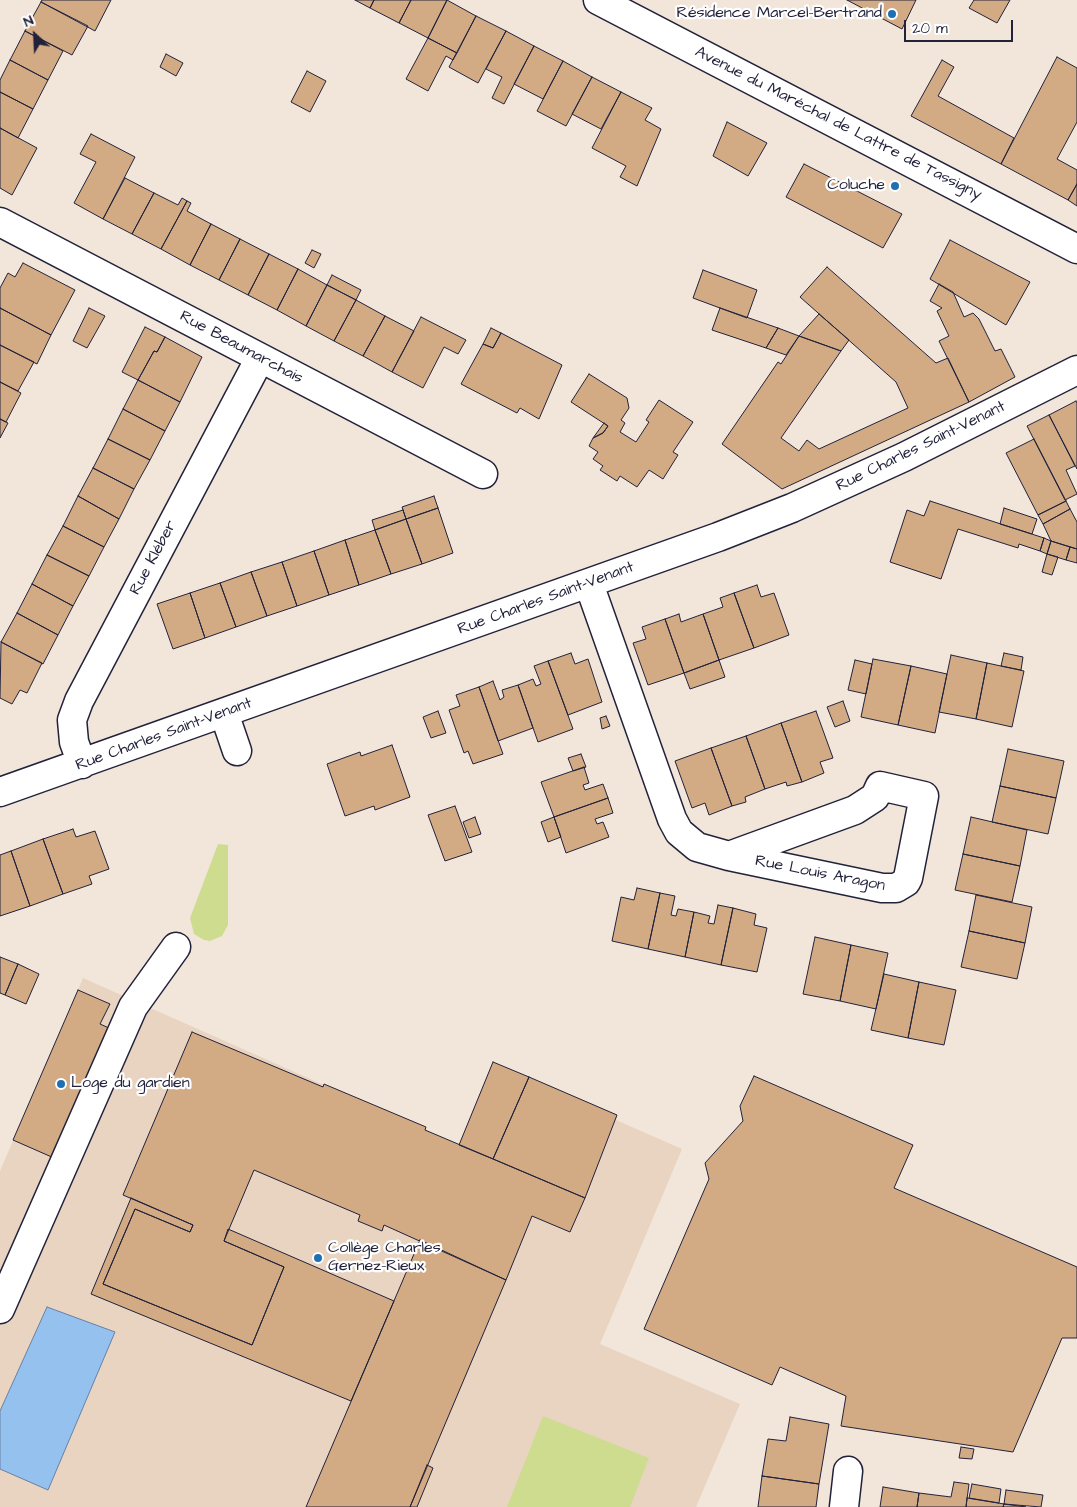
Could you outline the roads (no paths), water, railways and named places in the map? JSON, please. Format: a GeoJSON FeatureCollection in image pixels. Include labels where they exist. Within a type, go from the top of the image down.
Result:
{"type":"FeatureCollection","features":[{"type":"Feature","properties":{"kind":"street","name":"Avenue du Maréchal de Lattre de Tassigny"},"geometry":{"type":"LineString","coordinates":[[598,0],[1077,249]]}},
{"type":"Feature","properties":{"kind":"street","name":"Rue Beaumarchais"},"geometry":{"type":"LineString","coordinates":[[0,222],[483,474]]}},
{"type":"Feature","properties":{"kind":"street","name":"Rue Kléber"},"geometry":{"type":"LineString","coordinates":[[82,764],[74,742],[72,720],[79,701],[260,358]]}},
{"type":"Feature","properties":{"kind":"street","name":"Rue Charles Saint-Venant"},"geometry":{"type":"LineString","coordinates":[[0,792],[589,584],[792,508],[904,457],[1077,370]]}},
{"type":"Feature","properties":{"kind":"street","name":"Rue Louis Aragon"},"geometry":{"type":"LineString","coordinates":[[589,584],[679,832],[697,847],[730,856],[882,888],[896,888],[906,882],[908,878],[924,796],[880,786],[875,797],[855,810],[730,856]]}},
{"type":"Feature","properties":{"kind":"street"},"geometry":{"type":"LineString","coordinates":[[224,713],[238,751]]}},
{"type":"Feature","properties":{"kind":"street"},"geometry":{"type":"LineString","coordinates":[[0,1309],[133,1007],[176,947]]}},
{"type":"Feature","properties":{"kind":"street"},"geometry":{"type":"LineString","coordinates":[[844,1507],[848,1471]]}},
{"type":"Feature","properties":{"kind":"water"},"geometry":{"type":"Polygon","coordinates":[[[47,1307],[115,1332],[48,1490],[0,1469],[0,1411],[47,1307]]]}},
{"type":"Feature","properties":{"kind":"place","name":"Résidence Marcel-Bertrand"},"geometry":{"type":"Point","coordinates":[892,14]}},
{"type":"Feature","properties":{"kind":"place","name":"Coluche"},"geometry":{"type":"Point","coordinates":[895,186]}},
{"type":"Feature","properties":{"kind":"place","name":"Loge du gardien"},"geometry":{"type":"Point","coordinates":[61,1084]}},
{"type":"Feature","properties":{"kind":"place","name":"Collège Charles Gernez-Rieux"},"geometry":{"type":"Point","coordinates":[318,1258]}}]}
